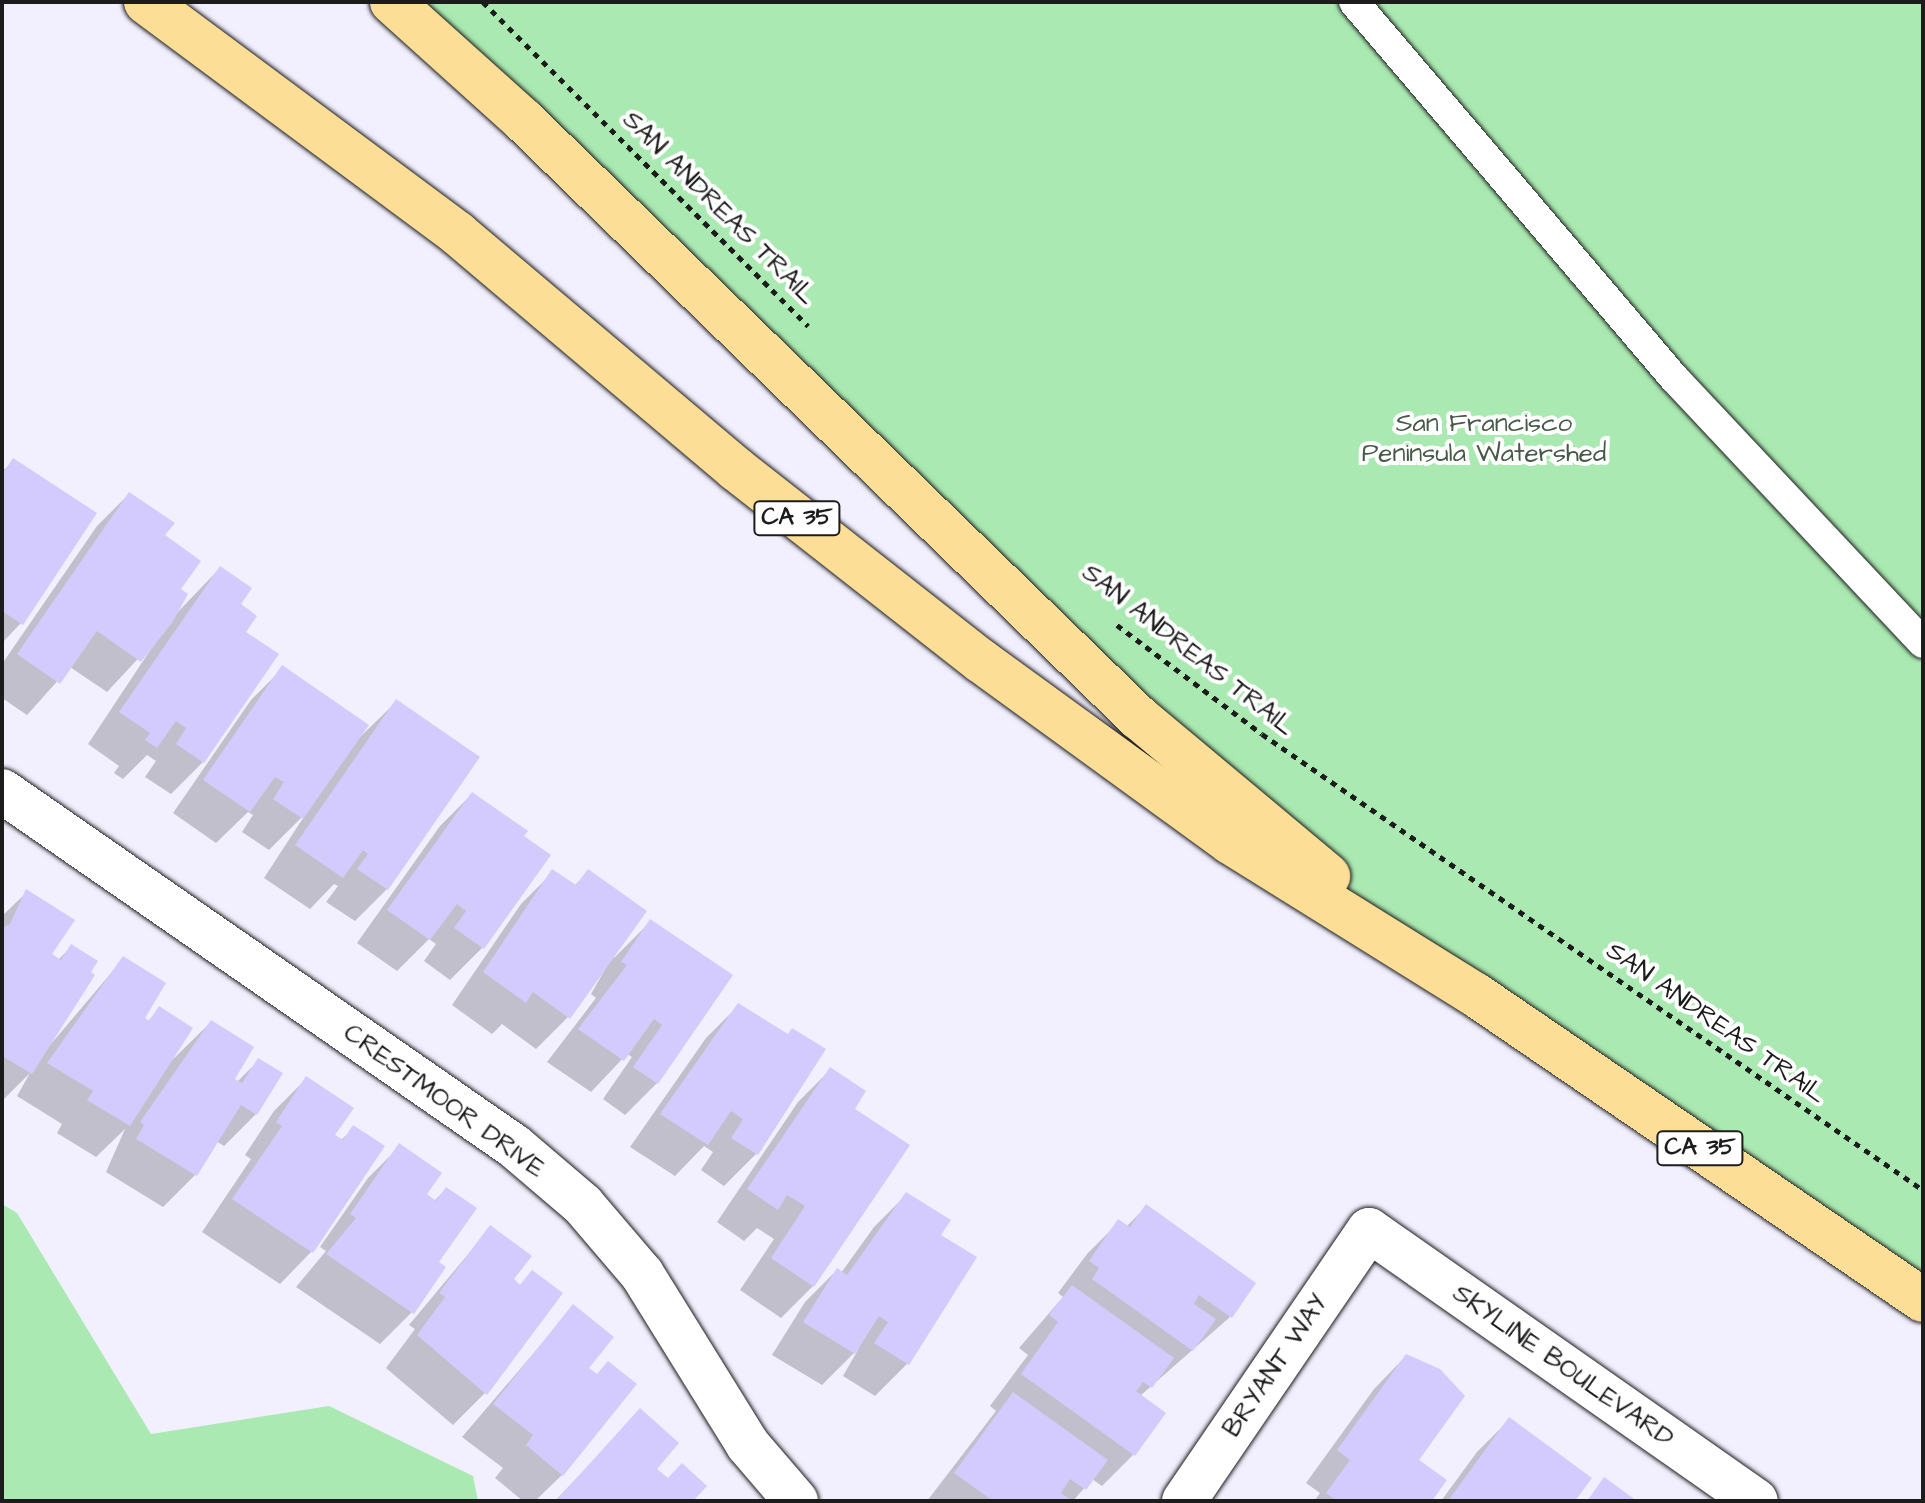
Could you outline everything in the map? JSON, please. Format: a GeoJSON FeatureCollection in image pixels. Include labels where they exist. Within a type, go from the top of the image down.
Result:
{"type":"FeatureCollection","features":[{"type":"Feature","properties":{"kind":"main road","name":"CA 35"},"geometry":{"type":"LineString","coordinates":[[146,2],[446,224],[736,469],[981,661],[1230,842],[1476,995],[1923,1300]]}},
{"type":"Feature","properties":{"kind":"main road","name":"CA 35"},"geometry":{"type":"LineString","coordinates":[[392,2],[535,131],[1138,717],[1476,995]]}},
{"type":"Feature","properties":{"kind":"street","name":"CRESTMOOR DRIVE"},"geometry":{"type":"LineString","coordinates":[[2,791],[514,1146],[583,1205],[642,1274],[748,1445],[796,1501]]}},
{"type":"Feature","properties":{"kind":"street","name":"BRYANT WAY"},"geometry":{"type":"LineString","coordinates":[[1184,1501],[1369,1230]]}},
{"type":"Feature","properties":{"kind":"street","name":"SKYLINE BOULEVARD"},"geometry":{"type":"LineString","coordinates":[[1369,1230],[1756,1501]]}},
{"type":"Feature","properties":{"kind":"lane"},"geometry":{"type":"LineString","coordinates":[[1354,2],[1675,379],[1923,643]]}},
{"type":"Feature","properties":{"kind":"path","name":"SAN ANDREAS TRAIL"},"geometry":{"type":"LineString","coordinates":[[483,2],[819,336]]}},
{"type":"Feature","properties":{"kind":"path","name":"SAN ANDREAS TRAIL"},"geometry":{"type":"LineString","coordinates":[[1111,620],[1262,734],[1923,1190]]}},
{"type":"Feature","properties":{"kind":"green space","name":"San Francisco Peninsula Watershed"},"geometry":{"type":"Polygon","coordinates":[[[392,2],[1923,2],[1923,1300],[1476,995],[1249,812],[392,2]]]}},
{"type":"Feature","properties":{"kind":"green space"},"geometry":{"type":"Polygon","coordinates":[[[2,1204],[17,1213],[151,1434],[329,1406],[473,1476],[478,1501],[2,1501],[2,1204]]]}},
{"type":"Feature","properties":{"kind":"building"},"geometry":{"type":"Polygon","coordinates":[[[13,458],[97,513],[23,625],[2,611],[2,475],[13,458]]]}},
{"type":"Feature","properties":{"kind":"building"},"geometry":{"type":"Polygon","coordinates":[[[129,492],[175,523],[165,535],[201,561],[181,589],[188,594],[172,623],[141,662],[97,631],[60,684],[17,654],[129,492]]]}},
{"type":"Feature","properties":{"kind":"building"},"geometry":{"type":"Polygon","coordinates":[[[220,566],[252,588],[241,604],[257,616],[246,632],[279,654],[204,763],[176,744],[186,728],[176,721],[157,748],[145,740],[150,733],[119,712],[220,566]]]}},
{"type":"Feature","properties":{"kind":"building"},"geometry":{"type":"Polygon","coordinates":[[[282,665],[369,725],[303,819],[273,799],[284,782],[275,777],[250,812],[203,780],[282,665]]]}},
{"type":"Feature","properties":{"kind":"building"},"geometry":{"type":"Polygon","coordinates":[[[396,699],[480,757],[388,890],[357,869],[368,854],[363,850],[343,878],[295,845],[396,699]]]}},
{"type":"Feature","properties":{"kind":"building"},"geometry":{"type":"Polygon","coordinates":[[[472,792],[528,831],[524,836],[551,855],[484,949],[454,928],[466,911],[457,904],[430,940],[387,910],[472,792]]]}},
{"type":"Feature","properties":{"kind":"building"},"geometry":{"type":"Polygon","coordinates":[[[552,869],[576,885],[588,869],[647,911],[570,1019],[533,992],[526,1003],[483,972],[552,869]]]}},
{"type":"Feature","properties":{"kind":"building"},"geometry":{"type":"Polygon","coordinates":[[[26,889],[75,920],[52,954],[61,960],[71,944],[98,961],[91,972],[95,975],[32,1074],[2,1056],[2,928],[10,924],[26,889]]]}},
{"type":"Feature","properties":{"kind":"building"},"geometry":{"type":"Polygon","coordinates":[[[650,919],[733,975],[658,1084],[633,1067],[662,1025],[654,1019],[624,1061],[578,1029],[627,965],[621,962],[650,919]]]}},
{"type":"Feature","properties":{"kind":"building"},"geometry":{"type":"Polygon","coordinates":[[[123,956],[166,983],[145,1018],[149,1021],[159,1006],[193,1028],[130,1126],[87,1100],[93,1091],[47,1063],[123,956]]]}},
{"type":"Feature","properties":{"kind":"building"},"geometry":{"type":"Polygon","coordinates":[[[738,1003],[788,1034],[792,1028],[826,1049],[758,1155],[731,1138],[743,1119],[731,1111],[708,1145],[660,1114],[738,1003]]]}},
{"type":"Feature","properties":{"kind":"building"},"geometry":{"type":"Polygon","coordinates":[[[211,1020],[254,1047],[235,1079],[242,1083],[258,1058],[283,1073],[257,1115],[241,1105],[197,1176],[136,1139],[144,1125],[140,1122],[211,1020]]]}},
{"type":"Feature","properties":{"kind":"building"},"geometry":{"type":"Polygon","coordinates":[[[830,1067],[866,1091],[855,1109],[910,1145],[814,1287],[771,1258],[805,1206],[787,1195],[778,1210],[747,1189],[830,1067]]]}},
{"type":"Feature","properties":{"kind":"building"},"geometry":{"type":"Polygon","coordinates":[[[306,1076],[354,1108],[335,1135],[343,1140],[353,1125],[385,1146],[313,1253],[232,1199],[282,1126],[276,1122],[306,1076]]]}},
{"type":"Feature","properties":{"kind":"building"},"geometry":{"type":"Polygon","coordinates":[[[399,1143],[442,1173],[427,1194],[436,1201],[446,1187],[477,1208],[439,1262],[446,1267],[414,1314],[326,1254],[356,1218],[350,1214],[399,1143]]]}},
{"type":"Feature","properties":{"kind":"building"},"geometry":{"type":"Polygon","coordinates":[[[906,1192],[951,1220],[941,1235],[977,1257],[909,1365],[874,1343],[888,1322],[879,1316],[855,1354],[803,1322],[837,1268],[847,1275],[906,1192]]]}},
{"type":"Feature","properties":{"kind":"building"},"geometry":{"type":"Polygon","coordinates":[[[1146,1204],[1256,1283],[1232,1318],[1199,1295],[1194,1304],[1216,1319],[1193,1351],[1092,1279],[1099,1268],[1089,1261],[1118,1219],[1130,1227],[1146,1204]]]}},
{"type":"Feature","properties":{"kind":"building"},"geometry":{"type":"Polygon","coordinates":[[[490,1225],[532,1256],[514,1279],[520,1285],[532,1270],[563,1293],[487,1395],[417,1335],[445,1297],[439,1293],[490,1225]]]}},
{"type":"Feature","properties":{"kind":"building"},"geometry":{"type":"Polygon","coordinates":[[[1072,1285],[1174,1358],[1152,1388],[1143,1382],[1136,1391],[1166,1413],[1135,1456],[1021,1374],[1058,1322],[1049,1315],[1072,1285]]]}},
{"type":"Feature","properties":{"kind":"building"},"geometry":{"type":"Polygon","coordinates":[[[573,1304],[614,1337],[589,1368],[597,1374],[608,1361],[637,1384],[563,1476],[526,1445],[533,1435],[493,1404],[573,1304]]]}},
{"type":"Feature","properties":{"kind":"building"},"geometry":{"type":"Polygon","coordinates":[[[1406,1354],[1440,1369],[1465,1396],[1419,1460],[1447,1480],[1432,1501],[1337,1501],[1326,1493],[1350,1460],[1337,1450],[1406,1354]]]}},
{"type":"Feature","properties":{"kind":"building"},"geometry":{"type":"Polygon","coordinates":[[[1013,1392],[1108,1460],[1086,1490],[1070,1479],[1061,1493],[1072,1501],[993,1501],[954,1473],[1013,1392]]]}},
{"type":"Feature","properties":{"kind":"building"},"geometry":{"type":"Polygon","coordinates":[[[640,1408],[679,1443],[657,1469],[668,1478],[682,1463],[707,1486],[693,1501],[556,1501],[640,1408]]]}},
{"type":"Feature","properties":{"kind":"building"},"geometry":{"type":"Polygon","coordinates":[[[1509,1417],[1592,1478],[1575,1501],[1448,1501],[1509,1417]]]}},
{"type":"Feature","properties":{"kind":"building"},"geometry":{"type":"Polygon","coordinates":[[[1604,1477],[1637,1501],[1587,1501],[1604,1477]]]}}]}
